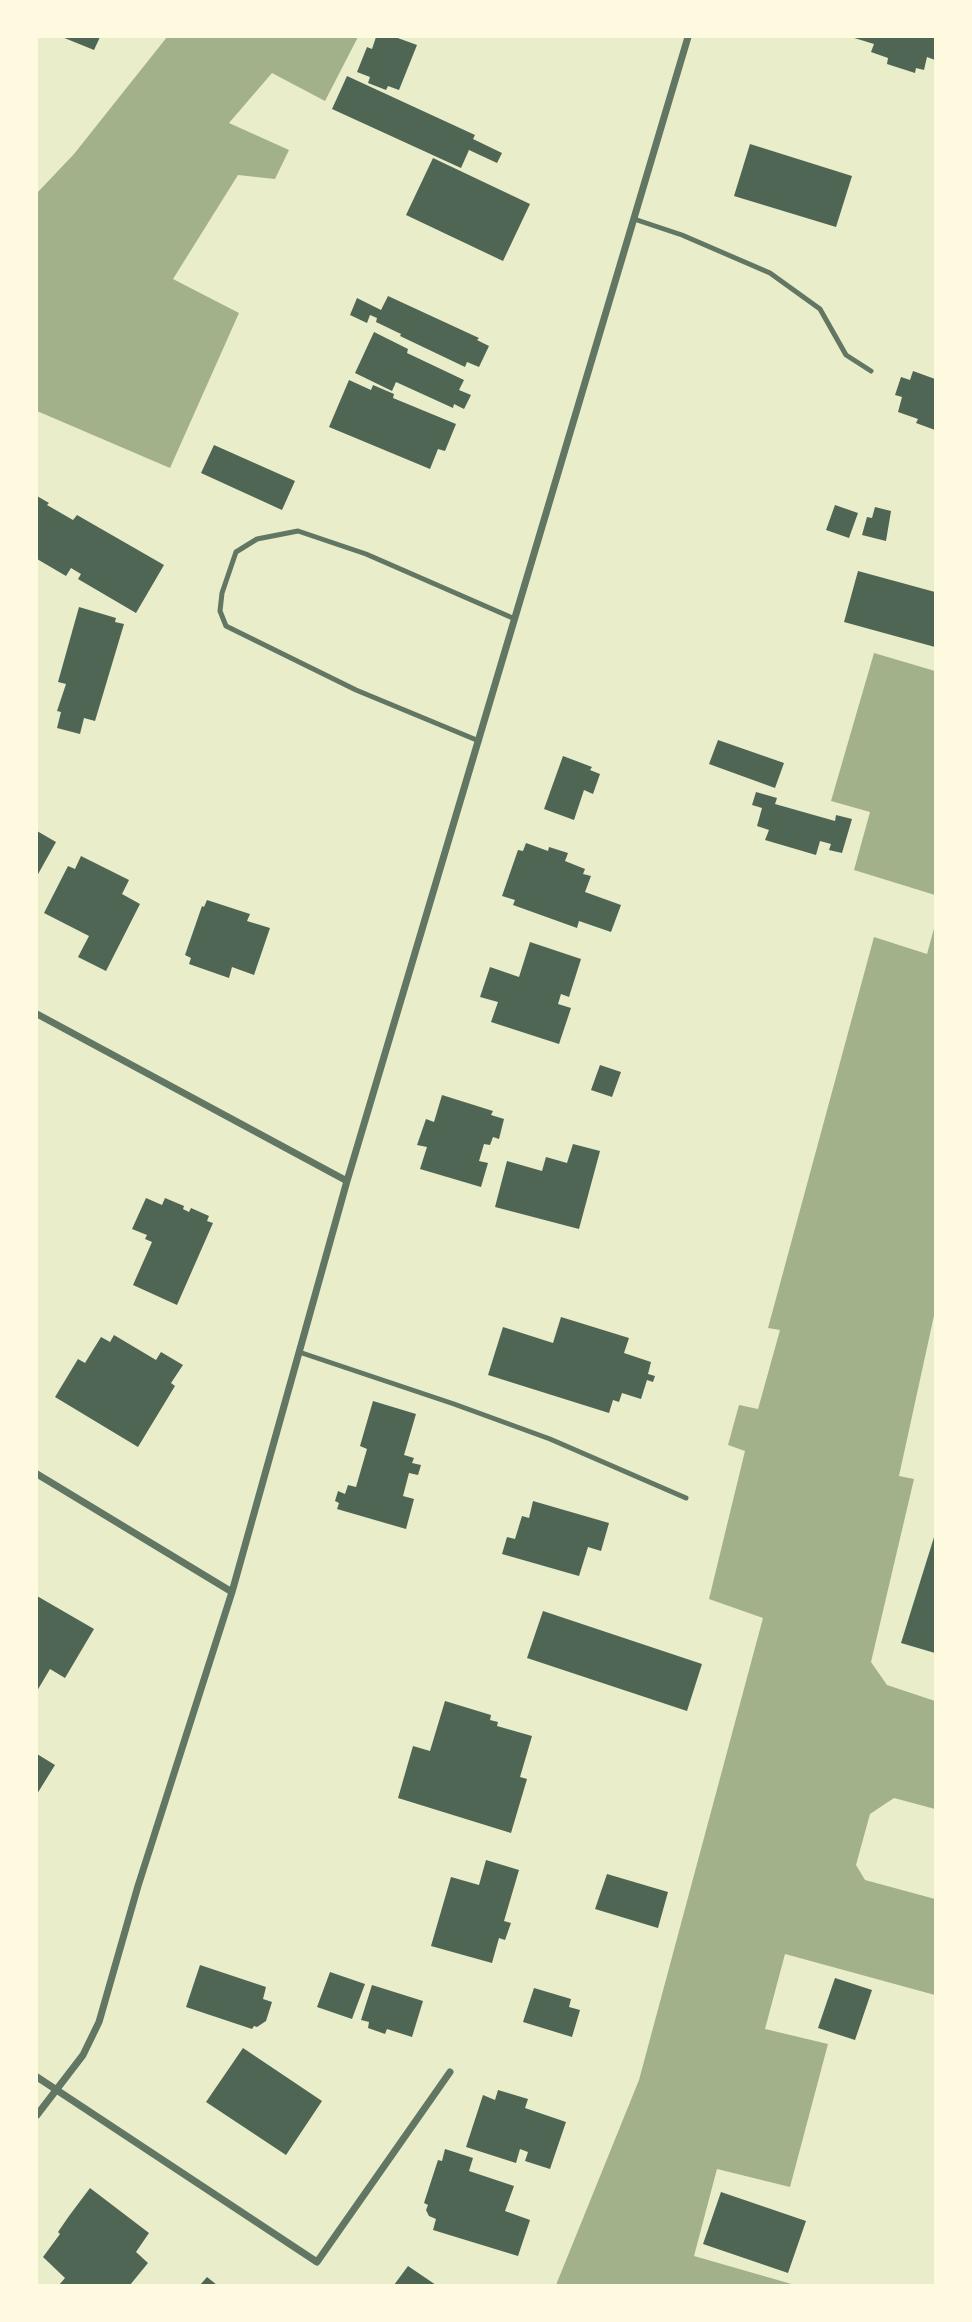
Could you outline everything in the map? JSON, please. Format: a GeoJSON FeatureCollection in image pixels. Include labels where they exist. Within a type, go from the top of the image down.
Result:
{"type":"FeatureCollection","features":[{"type":"Feature","properties":{"kind":"street"},"geometry":{"type":"LineString","coordinates":[[37,2115],[83,2055],[99,2022],[138,1886],[232,1592],[347,1181],[688,37]]}},
{"type":"Feature","properties":{"kind":"street"},"geometry":{"type":"LineString","coordinates":[[37,1014],[347,1181]]}},
{"type":"Feature","properties":{"kind":"street"},"geometry":{"type":"LineString","coordinates":[[37,1474],[232,1592]]}},
{"type":"Feature","properties":{"kind":"street"},"geometry":{"type":"LineString","coordinates":[[37,2077],[317,2262],[450,2072]]}},
{"type":"Feature","properties":{"kind":"lane"},"geometry":{"type":"LineString","coordinates":[[634,219],[682,235],[770,273],[820,309],[846,355],[871,371]]}},
{"type":"Feature","properties":{"kind":"lane"},"geometry":{"type":"LineString","coordinates":[[478,741],[356,690],[226,626],[220,611],[222,593],[236,552],[257,539],[298,531],[366,554],[515,619]]}},
{"type":"Feature","properties":{"kind":"lane"},"geometry":{"type":"LineString","coordinates":[[299,1352],[550,1439],[686,1498]]}},
{"type":"Feature","properties":{"kind":"shaded area"},"geometry":{"type":"Polygon","coordinates":[[[167,37],[358,37],[325,101],[272,73],[229,123],[289,150],[275,179],[238,175],[173,279],[239,313],[170,468],[37,411],[37,193],[74,154],[167,37]]]}},
{"type":"Feature","properties":{"kind":"shaded area"},"geometry":{"type":"Polygon","coordinates":[[[874,653],[935,671],[935,895],[854,870],[870,812],[831,801],[874,653]]]}},
{"type":"Feature","properties":{"kind":"shaded area"},"geometry":{"type":"Polygon","coordinates":[[[935,925],[935,1311],[899,1476],[914,1479],[871,1662],[887,1685],[935,1701],[935,1809],[894,1798],[870,1814],[856,1865],[865,1880],[935,1899],[935,1995],[785,1954],[765,2029],[828,2044],[790,2187],[717,2169],[694,2256],[795,2285],[556,2285],[639,2080],[763,1618],[709,1599],[745,1451],[728,1445],[739,1405],[758,1409],[780,1330],[768,1328],[874,937],[927,954],[935,925]]]}},
{"type":"Feature","properties":{"kind":"building"},"geometry":{"type":"Polygon","coordinates":[[[62,37],[100,37],[94,50],[62,37]]]}},
{"type":"Feature","properties":{"kind":"building"},"geometry":{"type":"Polygon","coordinates":[[[376,37],[395,37],[417,45],[399,90],[388,86],[386,90],[368,83],[370,77],[357,72],[367,47],[372,49],[376,37]]]}},
{"type":"Feature","properties":{"kind":"building"},"geometry":{"type":"Polygon","coordinates":[[[851,37],[935,37],[935,60],[927,57],[924,70],[916,68],[915,73],[887,64],[888,58],[871,52],[874,44],[851,37]]]}},
{"type":"Feature","properties":{"kind":"building"},"geometry":{"type":"Polygon","coordinates":[[[347,76],[475,135],[473,139],[502,153],[497,163],[469,150],[461,168],[332,109],[347,76]]]}},
{"type":"Feature","properties":{"kind":"building"},"geometry":{"type":"Polygon","coordinates":[[[750,144],[852,176],[836,227],[734,196],[750,144]]]}},
{"type":"Feature","properties":{"kind":"building"},"geometry":{"type":"Polygon","coordinates":[[[433,158],[530,204],[503,261],[406,215],[433,158]]]}},
{"type":"Feature","properties":{"kind":"building"},"geometry":{"type":"Polygon","coordinates":[[[388,296],[479,338],[477,340],[489,346],[479,367],[467,362],[465,367],[400,336],[401,334],[376,322],[377,318],[370,315],[367,323],[350,315],[357,298],[381,310],[388,296]]]}},
{"type":"Feature","properties":{"kind":"building"},"geometry":{"type":"Polygon","coordinates":[[[374,332],[408,349],[407,353],[464,380],[459,390],[471,395],[464,409],[454,404],[453,408],[396,382],[392,391],[355,373],[374,332]]]}},
{"type":"Feature","properties":{"kind":"building"},"geometry":{"type":"Polygon","coordinates":[[[913,371],[935,379],[935,430],[916,423],[918,419],[898,412],[902,397],[895,395],[901,377],[910,380],[913,371]]]}},
{"type":"Feature","properties":{"kind":"building"},"geometry":{"type":"Polygon","coordinates":[[[349,380],[371,390],[373,385],[394,394],[393,398],[456,424],[445,451],[438,449],[430,469],[329,427],[349,380]]]}},
{"type":"Feature","properties":{"kind":"building"},"geometry":{"type":"Polygon","coordinates":[[[214,445],[295,481],[282,510],[201,473],[214,445]]]}},
{"type":"Feature","properties":{"kind":"building"},"geometry":{"type":"Polygon","coordinates":[[[37,496],[73,520],[77,515],[164,565],[136,613],[78,579],[81,574],[71,568],[66,576],[37,559],[37,496]]]}},
{"type":"Feature","properties":{"kind":"building"},"geometry":{"type":"Polygon","coordinates":[[[835,505],[858,513],[849,538],[826,530],[835,505]]]}},
{"type":"Feature","properties":{"kind":"building"},"geometry":{"type":"Polygon","coordinates":[[[875,507],[891,511],[886,541],[862,535],[867,517],[872,518],[875,507]]]}},
{"type":"Feature","properties":{"kind":"building"},"geometry":{"type":"Polygon","coordinates":[[[858,571],[935,592],[935,647],[844,622],[858,571]]]}},
{"type":"Feature","properties":{"kind":"building"},"geometry":{"type":"Polygon","coordinates":[[[79,607],[116,618],[115,622],[124,624],[95,721],[84,718],[80,734],[57,728],[61,712],[57,711],[66,684],[58,682],[79,607]]]}},
{"type":"Feature","properties":{"kind":"building"},"geometry":{"type":"Polygon","coordinates":[[[718,740],[784,763],[775,788],[709,764],[718,740]]]}},
{"type":"Feature","properties":{"kind":"building"},"geometry":{"type":"Polygon","coordinates":[[[563,756],[592,767],[590,770],[600,774],[593,794],[584,790],[574,820],[544,809],[563,756]]]}},
{"type":"Feature","properties":{"kind":"building"},"geometry":{"type":"Polygon","coordinates":[[[756,792],[777,798],[775,804],[835,821],[836,815],[852,819],[842,853],[829,850],[831,844],[820,841],[816,855],[765,840],[769,830],[757,826],[762,808],[752,805],[756,792]]]}},
{"type":"Feature","properties":{"kind":"building"},"geometry":{"type":"Polygon","coordinates":[[[37,831],[56,842],[37,876],[37,831]]]}},
{"type":"Feature","properties":{"kind":"building"},"geometry":{"type":"Polygon","coordinates":[[[526,843],[548,851],[549,847],[568,853],[565,861],[585,869],[583,874],[591,876],[585,892],[621,905],[611,932],[579,921],[577,928],[513,905],[515,900],[502,896],[518,850],[523,851],[526,843]]]}},
{"type":"Feature","properties":{"kind":"building"},"geometry":{"type":"Polygon","coordinates":[[[81,856],[129,880],[122,894],[140,904],[106,971],[78,957],[89,936],[44,913],[68,866],[75,869],[81,856]]]}},
{"type":"Feature","properties":{"kind":"building"},"geometry":{"type":"Polygon","coordinates":[[[207,900],[250,914],[247,921],[270,928],[254,975],[232,967],[229,978],[189,964],[191,958],[185,955],[202,906],[204,907],[207,900]]]}},
{"type":"Feature","properties":{"kind":"building"},"geometry":{"type":"Polygon","coordinates":[[[530,942],[581,959],[569,997],[561,994],[558,1004],[571,1008],[559,1044],[491,1022],[498,1002],[480,997],[490,967],[519,977],[530,942]]]}},
{"type":"Feature","properties":{"kind":"building"},"geometry":{"type":"Polygon","coordinates":[[[600,1065],[621,1072],[612,1097],[591,1090],[600,1065]]]}},
{"type":"Feature","properties":{"kind":"building"},"geometry":{"type":"Polygon","coordinates":[[[442,1095],[493,1111],[491,1115],[504,1119],[499,1139],[493,1137],[490,1145],[484,1144],[479,1161],[488,1163],[481,1187],[420,1169],[427,1147],[417,1145],[426,1119],[434,1122],[442,1095]]]}},
{"type":"Feature","properties":{"kind":"building"},"geometry":{"type":"Polygon","coordinates":[[[573,1144],[600,1151],[579,1229],[495,1207],[507,1161],[542,1171],[546,1157],[567,1163],[573,1144]]]}},
{"type":"Feature","properties":{"kind":"building"},"geometry":{"type":"Polygon","coordinates":[[[146,1198],[162,1205],[165,1198],[184,1206],[183,1209],[189,1212],[191,1208],[209,1216],[207,1221],[213,1223],[177,1305],[133,1285],[152,1242],[145,1239],[147,1235],[132,1229],[146,1198]]]}},
{"type":"Feature","properties":{"kind":"building"},"geometry":{"type":"Polygon","coordinates":[[[561,1317],[629,1338],[624,1353],[651,1362],[648,1374],[655,1376],[653,1382],[647,1380],[641,1399],[622,1393],[619,1402],[613,1400],[609,1413],[488,1375],[503,1327],[553,1343],[561,1317]]]}},
{"type":"Feature","properties":{"kind":"building"},"geometry":{"type":"Polygon","coordinates":[[[114,1335],[156,1360],[161,1352],[183,1365],[171,1383],[175,1386],[138,1447],[55,1397],[78,1359],[85,1363],[101,1337],[110,1342],[114,1335]]]}},
{"type":"Feature","properties":{"kind":"building"},"geometry":{"type":"Polygon","coordinates":[[[373,1401],[416,1414],[404,1455],[414,1458],[412,1463],[421,1465],[418,1475],[409,1473],[403,1496],[414,1499],[406,1529],[337,1509],[339,1503],[335,1501],[338,1491],[345,1494],[348,1485],[356,1487],[367,1449],[360,1446],[373,1401]]]}},
{"type":"Feature","properties":{"kind":"building"},"geometry":{"type":"Polygon","coordinates":[[[533,1501],[609,1523],[601,1551],[588,1547],[579,1576],[502,1554],[507,1537],[515,1539],[522,1516],[529,1518],[533,1501]]]}},
{"type":"Feature","properties":{"kind":"building"},"geometry":{"type":"Polygon","coordinates":[[[935,1534],[935,1653],[901,1643],[935,1534]]]}},
{"type":"Feature","properties":{"kind":"building"},"geometry":{"type":"Polygon","coordinates":[[[37,1596],[94,1629],[65,1678],[50,1669],[37,1691],[37,1596]]]}},
{"type":"Feature","properties":{"kind":"building"},"geometry":{"type":"Polygon","coordinates":[[[543,1611],[702,1664],[687,1711],[527,1658],[543,1611]]]}},
{"type":"Feature","properties":{"kind":"building"},"geometry":{"type":"Polygon","coordinates":[[[445,1701],[491,1715],[490,1720],[498,1722],[497,1726],[532,1736],[520,1777],[527,1779],[511,1833],[398,1798],[413,1746],[430,1751],[445,1701]]]}},
{"type":"Feature","properties":{"kind":"building"},"geometry":{"type":"Polygon","coordinates":[[[37,1754],[55,1765],[37,1794],[37,1754]]]}},
{"type":"Feature","properties":{"kind":"building"},"geometry":{"type":"Polygon","coordinates":[[[486,1860],[519,1870],[504,1921],[511,1923],[505,1940],[499,1938],[492,1963],[431,1946],[451,1877],[479,1885],[486,1860]]]}},
{"type":"Feature","properties":{"kind":"building"},"geometry":{"type":"Polygon","coordinates":[[[607,1874],[668,1892],[658,1928],[595,1909],[607,1874]]]}},
{"type":"Feature","properties":{"kind":"building"},"geometry":{"type":"Polygon","coordinates":[[[200,1965],[266,1987],[263,1999],[272,2002],[266,2021],[252,2029],[186,2007],[200,1965]]]}},
{"type":"Feature","properties":{"kind":"building"},"geometry":{"type":"Polygon","coordinates":[[[330,1972],[365,1984],[352,2019],[317,2007],[330,1972]]]}},
{"type":"Feature","properties":{"kind":"building"},"geometry":{"type":"Polygon","coordinates":[[[835,1978],[872,1990],[855,2040],[818,2028],[835,1978]]]}},
{"type":"Feature","properties":{"kind":"building"},"geometry":{"type":"Polygon","coordinates":[[[372,1985],[423,2001],[412,2037],[387,2029],[385,2034],[368,2028],[369,2022],[361,2020],[372,1985]]]}},
{"type":"Feature","properties":{"kind":"building"},"geometry":{"type":"Polygon","coordinates":[[[534,1988],[571,1999],[569,2007],[580,2010],[572,2037],[523,2022],[534,1988]]]}},
{"type":"Feature","properties":{"kind":"building"},"geometry":{"type":"Polygon","coordinates":[[[243,2048],[322,2101],[286,2155],[206,2102],[243,2048]]]}},
{"type":"Feature","properties":{"kind":"building"},"geometry":{"type":"Polygon","coordinates":[[[498,2090],[528,2099],[525,2108],[566,2122],[550,2169],[525,2161],[528,2152],[520,2149],[516,2163],[466,2147],[483,2095],[495,2100],[498,2090]]]}},
{"type":"Feature","properties":{"kind":"building"},"geometry":{"type":"Polygon","coordinates":[[[445,2149],[473,2158],[469,2171],[514,2186],[505,2211],[530,2220],[518,2256],[433,2230],[436,2219],[429,2216],[426,2210],[428,2205],[424,2203],[438,2160],[442,2161],[445,2149]]]}},
{"type":"Feature","properties":{"kind":"building"},"geometry":{"type":"Polygon","coordinates":[[[90,2188],[149,2233],[136,2252],[148,2263],[130,2285],[59,2285],[65,2278],[43,2257],[90,2188]]]}},
{"type":"Feature","properties":{"kind":"building"},"geometry":{"type":"Polygon","coordinates":[[[721,2192],[806,2221],[788,2273],[703,2244],[721,2192]]]}},
{"type":"Feature","properties":{"kind":"building"},"geometry":{"type":"Polygon","coordinates":[[[408,2266],[436,2285],[394,2285],[408,2266]]]}},
{"type":"Feature","properties":{"kind":"building"},"geometry":{"type":"Polygon","coordinates":[[[207,2277],[217,2285],[200,2285],[207,2277]]]}}]}
